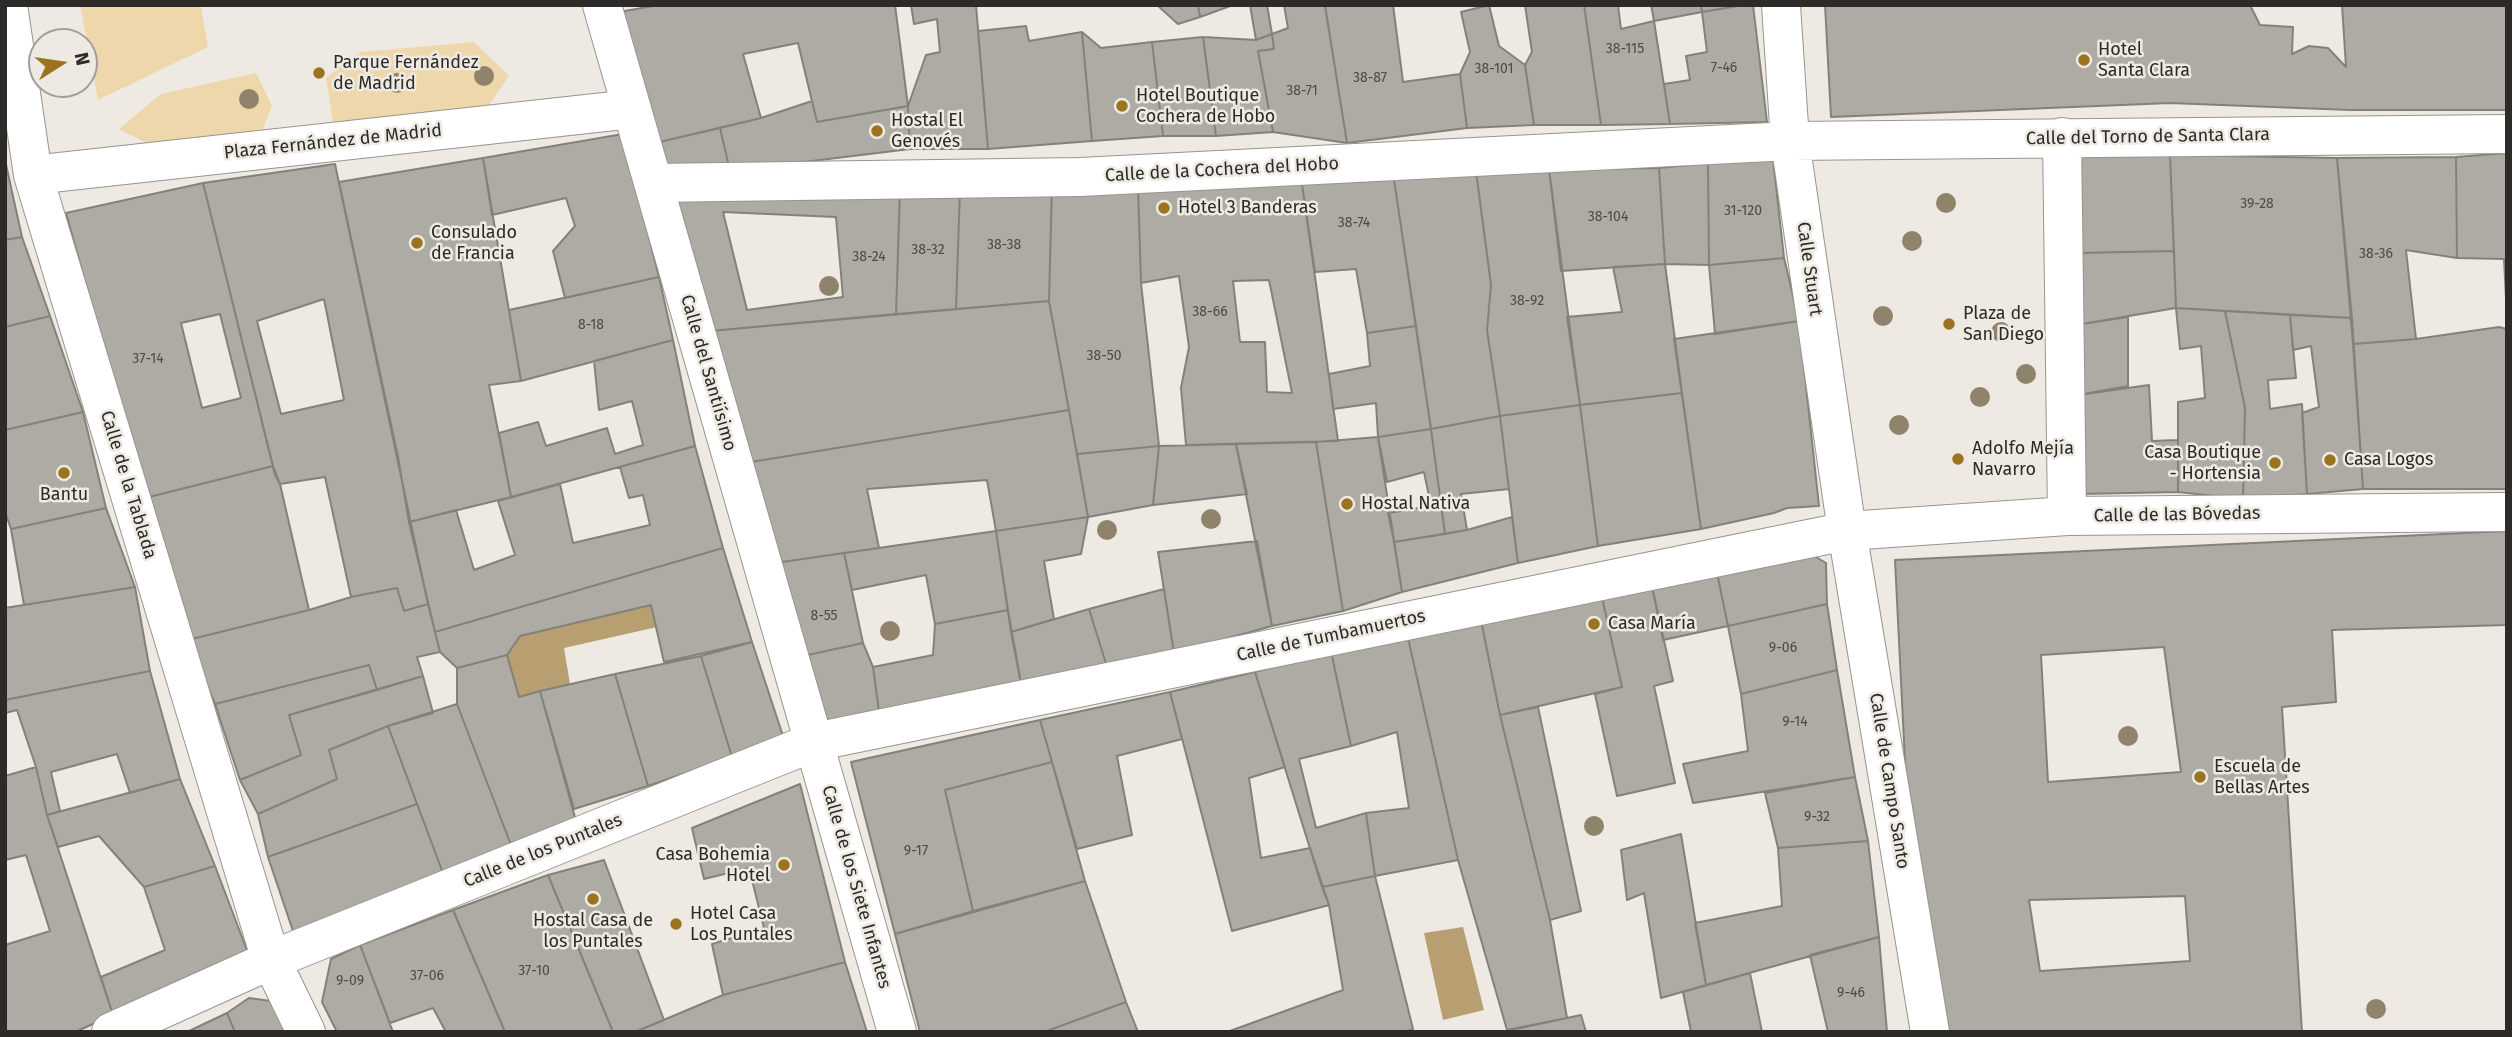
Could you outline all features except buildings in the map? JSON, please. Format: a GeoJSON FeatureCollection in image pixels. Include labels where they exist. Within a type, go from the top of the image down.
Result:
{"type":"FeatureCollection","features":[{"type":"Feature","properties":{"kind":"street","name":"Calle de la Tablada"},"geometry":{"type":"LineString","coordinates":[[8,5],[33,175],[271,960],[306,1032]]}},
{"type":"Feature","properties":{"kind":"street","name":"Calle del Santiísimo"},"geometry":{"type":"LineString","coordinates":[[601,5],[814,742]]}},
{"type":"Feature","properties":{"kind":"street","name":"Calle Stuart"},"geometry":{"type":"LineString","coordinates":[[1781,5],[1790,141],[1847,531]]}},
{"type":"Feature","properties":{"kind":"street","name":"Plaza Fernández de Madrid"},"geometry":{"type":"LineString","coordinates":[[33,175],[632,109]]}},
{"type":"Feature","properties":{"kind":"street","name":"Calle del Torno de Santa Clara"},"geometry":{"type":"LineString","coordinates":[[1790,141],[2507,134]]}},
{"type":"Feature","properties":{"kind":"street"},"geometry":{"type":"LineString","coordinates":[[2062,137],[2067,516]]}},
{"type":"Feature","properties":{"kind":"street","name":"Calle de la Cochera del Hobo"},"geometry":{"type":"LineString","coordinates":[[653,183],[1080,177],[1790,141]]}},
{"type":"Feature","properties":{"kind":"street","name":"Calle de las Bóvedas"},"geometry":{"type":"LineString","coordinates":[[1847,531],[2067,516],[2507,512]]}},
{"type":"Feature","properties":{"kind":"street","name":"Calle de Tumbamuertos"},"geometry":{"type":"LineString","coordinates":[[814,742],[1847,531]]}},
{"type":"Feature","properties":{"kind":"street","name":"Calle de Campo Santo"},"geometry":{"type":"LineString","coordinates":[[1847,531],[1930,1032]]}},
{"type":"Feature","properties":{"kind":"street","name":"Calle de los Puntales"},"geometry":{"type":"LineString","coordinates":[[111,1032],[271,960],[814,742]]}},
{"type":"Feature","properties":{"kind":"street","name":"Calle de los Siete Infantes"},"geometry":{"type":"LineString","coordinates":[[814,742],[897,1032]]}},
{"type":"Feature","properties":{"kind":"shaded area"},"geometry":{"type":"Polygon","coordinates":[[[80,5],[201,7],[208,47],[98,100],[98,28],[84,28],[80,5]]]}},
{"type":"Feature","properties":{"kind":"shaded area"},"geometry":{"type":"Polygon","coordinates":[[[474,42],[509,76],[487,108],[333,122],[326,78],[360,52],[474,42]]]}},
{"type":"Feature","properties":{"kind":"shaded area"},"geometry":{"type":"Polygon","coordinates":[[[256,73],[272,106],[261,133],[158,149],[119,129],[161,94],[256,73]]]}},
{"type":"Feature","properties":{"kind":"shaded area"},"geometry":{"type":"Polygon","coordinates":[[[651,605],[657,627],[564,648],[570,684],[519,697],[507,655],[520,636],[651,605]]]}},
{"type":"Feature","properties":{"kind":"shaded area"},"geometry":{"type":"Polygon","coordinates":[[[1463,927],[1484,1010],[1443,1020],[1424,933],[1463,927]]]}},
{"type":"Feature","properties":{"kind":"place","name":"Hotel Santa Clara"},"geometry":{"type":"Point","coordinates":[2084,60]}},
{"type":"Feature","properties":{"kind":"place","name":"Parque Fernández de Madrid"},"geometry":{"type":"Point","coordinates":[319,73]}},
{"type":"Feature","properties":{"kind":"place","name":"Hotel Boutique Cochera de Hobo"},"geometry":{"type":"Point","coordinates":[1122,106]}},
{"type":"Feature","properties":{"kind":"place","name":"Hostal El Genovés"},"geometry":{"type":"Point","coordinates":[877,131]}},
{"type":"Feature","properties":{"kind":"place","name":"Hotel 3 Banderas"},"geometry":{"type":"Point","coordinates":[1164,208]}},
{"type":"Feature","properties":{"kind":"place","name":"Consulado de Francia"},"geometry":{"type":"Point","coordinates":[417,243]}},
{"type":"Feature","properties":{"kind":"place","name":"Plaza de San Diego"},"geometry":{"type":"Point","coordinates":[1949,324]}},
{"type":"Feature","properties":{"kind":"place","name":"Adolfo Mejía Navarro"},"geometry":{"type":"Point","coordinates":[1958,459]}},
{"type":"Feature","properties":{"kind":"place","name":"Casa Logos"},"geometry":{"type":"Point","coordinates":[2330,460]}},
{"type":"Feature","properties":{"kind":"place","name":"Casa Boutique - Hortensia"},"geometry":{"type":"Point","coordinates":[2275,463]}},
{"type":"Feature","properties":{"kind":"place","name":"Bantu"},"geometry":{"type":"Point","coordinates":[64,473]}},
{"type":"Feature","properties":{"kind":"place","name":"Hostal Nativa"},"geometry":{"type":"Point","coordinates":[1347,504]}},
{"type":"Feature","properties":{"kind":"place","name":"Casa María"},"geometry":{"type":"Point","coordinates":[1594,624]}},
{"type":"Feature","properties":{"kind":"place","name":"Escuela de Bellas Artes"},"geometry":{"type":"Point","coordinates":[2200,777]}},
{"type":"Feature","properties":{"kind":"place","name":"Casa Bohemia Hotel"},"geometry":{"type":"Point","coordinates":[784,865]}},
{"type":"Feature","properties":{"kind":"place","name":"Hostal Casa de los Puntales"},"geometry":{"type":"Point","coordinates":[593,899]}},
{"type":"Feature","properties":{"kind":"place","name":"Hotel Casa Los Puntales"},"geometry":{"type":"Point","coordinates":[676,924]}}]}
